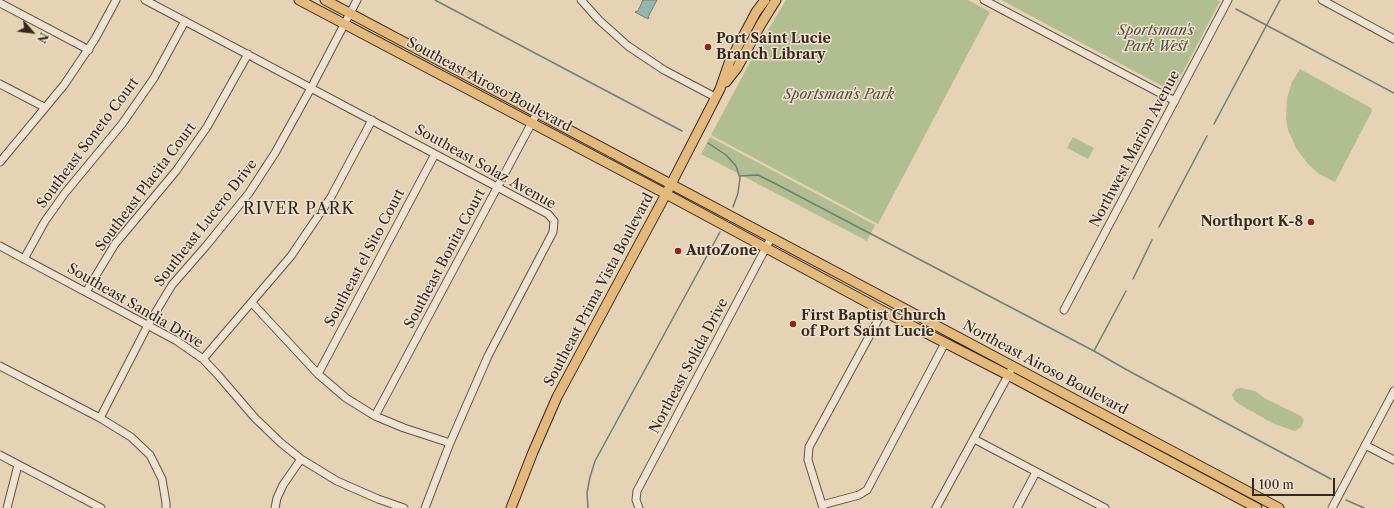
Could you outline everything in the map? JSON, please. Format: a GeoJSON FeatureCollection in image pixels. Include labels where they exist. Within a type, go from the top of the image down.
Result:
{"type":"FeatureCollection","features":[{"type":"Feature","properties":{"kind":"main road","name":"Southeast Airoso Boulevard"},"geometry":{"type":"LineString","coordinates":[[300,0],[666,194]]}},
{"type":"Feature","properties":{"kind":"main road","name":"Southeast Airoso Boulevard"},"geometry":{"type":"LineString","coordinates":[[325,0],[671,185]]}},
{"type":"Feature","properties":{"kind":"main road"},"geometry":{"type":"LineString","coordinates":[[718,93],[729,63],[754,16],[765,0]]}},
{"type":"Feature","properties":{"kind":"main road"},"geometry":{"type":"LineString","coordinates":[[718,93],[737,68],[776,0]]}},
{"type":"Feature","properties":{"kind":"main road"},"geometry":{"type":"LineString","coordinates":[[436,72],[442,62]]}},
{"type":"Feature","properties":{"kind":"main road","name":"Southeast Prima Vista Boulevard"},"geometry":{"type":"LineString","coordinates":[[511,508],[557,397],[671,185],[718,93]]}},
{"type":"Feature","properties":{"kind":"main road","name":"Northeast Airoso Boulevard"},"geometry":{"type":"LineString","coordinates":[[671,185],[1279,508]]}},
{"type":"Feature","properties":{"kind":"main road","name":"Northeast Airoso Boulevard"},"geometry":{"type":"LineString","coordinates":[[666,194],[1252,507]]}},
{"type":"Feature","properties":{"kind":"street"},"geometry":{"type":"LineString","coordinates":[[0,162],[44,107],[64,85],[88,50],[116,0]]}},
{"type":"Feature","properties":{"kind":"street","name":"Southeast Solaz Avenue"},"geometry":{"type":"LineString","coordinates":[[145,0],[548,214],[554,221],[553,232],[488,356],[450,443],[425,508]]}},
{"type":"Feature","properties":{"kind":"street","name":"Southeast Lucero Drive"},"geometry":{"type":"LineString","coordinates":[[100,418],[148,325],[172,285],[210,241],[248,193],[275,153],[357,0]]}},
{"type":"Feature","properties":{"kind":"street"},"geometry":{"type":"LineString","coordinates":[[581,0],[599,20],[628,46],[664,70],[718,93]]}},
{"type":"Feature","properties":{"kind":"street"},"geometry":{"type":"LineString","coordinates":[[984,0],[1175,101]]}},
{"type":"Feature","properties":{"kind":"street","name":"Northwest Marion Avenue"},"geometry":{"type":"LineString","coordinates":[[1064,310],[1228,0]]}},
{"type":"Feature","properties":{"kind":"street"},"geometry":{"type":"LineString","coordinates":[[1322,0],[1331,2],[1394,39]]}},
{"type":"Feature","properties":{"kind":"street"},"geometry":{"type":"LineString","coordinates":[[0,3],[88,50]]}},
{"type":"Feature","properties":{"kind":"street","name":"Southeast Soneto Court"},"geometry":{"type":"LineString","coordinates":[[24,259],[45,221],[64,193],[122,124],[154,78],[185,22]]}},
{"type":"Feature","properties":{"kind":"street","name":"Southeast Placita Court"},"geometry":{"type":"LineString","coordinates":[[86,292],[115,244],[176,171],[207,127],[248,54]]}},
{"type":"Feature","properties":{"kind":"street"},"geometry":{"type":"LineString","coordinates":[[0,84],[44,107]]}},
{"type":"Feature","properties":{"kind":"street","name":"Southeast Bonita Court"},"geometry":{"type":"LineString","coordinates":[[375,416],[537,113]]}},
{"type":"Feature","properties":{"kind":"street"},"geometry":{"type":"LineString","coordinates":[[203,359],[291,256],[331,197],[372,120]]}},
{"type":"Feature","properties":{"kind":"street","name":"Southeast el Sito Court"},"geometry":{"type":"LineString","coordinates":[[318,374],[435,154]]}},
{"type":"Feature","properties":{"kind":"street","name":"Northeast Solida Drive"},"geometry":{"type":"LineString","coordinates":[[639,508],[636,500],[637,491],[771,238]]}},
{"type":"Feature","properties":{"kind":"street","name":"Southeast Sandia Drive"},"geometry":{"type":"LineString","coordinates":[[0,246],[177,341],[203,359],[255,418],[281,443],[301,459],[337,481],[378,499],[404,508]]}},
{"type":"Feature","properties":{"kind":"street"},"geometry":{"type":"LineString","coordinates":[[252,302],[318,374],[346,398],[375,416],[404,428],[450,443]]}},
{"type":"Feature","properties":{"kind":"street"},"geometry":{"type":"LineString","coordinates":[[883,311],[810,447],[808,460],[822,506],[858,495],[867,490],[945,343]]}},
{"type":"Feature","properties":{"kind":"street"},"geometry":{"type":"LineString","coordinates":[[0,366],[100,418],[132,437],[150,455],[162,479],[166,508]]}},
{"type":"Feature","properties":{"kind":"street"},"geometry":{"type":"LineString","coordinates":[[936,508],[1013,366]]}},
{"type":"Feature","properties":{"kind":"street"},"geometry":{"type":"LineString","coordinates":[[1332,508],[1394,391]]}},
{"type":"Feature","properties":{"kind":"street"},"geometry":{"type":"LineString","coordinates":[[974,439],[1105,508]]}},
{"type":"Feature","properties":{"kind":"street"},"geometry":{"type":"LineString","coordinates":[[1365,445],[1394,460]]}},
{"type":"Feature","properties":{"kind":"street"},"geometry":{"type":"LineString","coordinates":[[0,455],[89,505],[101,508]]}},
{"type":"Feature","properties":{"kind":"street"},"geometry":{"type":"LineString","coordinates":[[275,508],[277,498],[301,459]]}},
{"type":"Feature","properties":{"kind":"street"},"geometry":{"type":"LineString","coordinates":[[7,508],[18,464]]}},
{"type":"Feature","properties":{"kind":"street"},"geometry":{"type":"LineString","coordinates":[[1017,508],[1036,472]]}},
{"type":"Feature","properties":{"kind":"green space","name":"Sportsman's Park"},"geometry":{"type":"Polygon","coordinates":[[[786,0],[968,0],[990,12],[878,224],[711,135],[757,49],[786,0]]]}},
{"type":"Feature","properties":{"kind":"green space","name":"Sportsman's Park West"},"geometry":{"type":"Polygon","coordinates":[[[1001,0],[1220,1],[1175,87],[1168,89],[1001,0]]]}},
{"type":"Feature","properties":{"kind":"green space"},"geometry":{"type":"Polygon","coordinates":[[[1300,69],[1371,108],[1372,111],[1335,182],[1319,174],[1308,164],[1296,148],[1288,130],[1286,119],[1287,98],[1292,82],[1300,69]]]}},
{"type":"Feature","properties":{"kind":"green space"},"geometry":{"type":"Polygon","coordinates":[[[710,137],[875,225],[867,241],[701,154],[710,137]]]}},
{"type":"Feature","properties":{"kind":"green space"},"geometry":{"type":"Polygon","coordinates":[[[1073,137],[1094,148],[1088,159],[1067,148],[1073,137]]]}},
{"type":"Feature","properties":{"kind":"green space"},"geometry":{"type":"Polygon","coordinates":[[[1240,388],[1255,391],[1266,399],[1301,416],[1304,420],[1301,427],[1295,431],[1274,424],[1239,404],[1234,400],[1232,395],[1236,389],[1240,388]]]}},
{"type":"Feature","properties":{"kind":"water"},"geometry":{"type":"Polygon","coordinates":[[[643,0],[657,0],[648,19],[635,12],[638,11],[643,0]]]}},
{"type":"Feature","properties":{"kind":"waterway"},"geometry":{"type":"LineString","coordinates":[[435,0],[682,131]]}},
{"type":"Feature","properties":{"kind":"waterway"},"geometry":{"type":"LineString","coordinates":[[1214,124],[1280,0]]}},
{"type":"Feature","properties":{"kind":"waterway"},"geometry":{"type":"LineString","coordinates":[[1236,9],[1394,93]]}},
{"type":"Feature","properties":{"kind":"waterway"},"geometry":{"type":"LineString","coordinates":[[1159,227],[1207,136]]}},
{"type":"Feature","properties":{"kind":"waterway"},"geometry":{"type":"LineString","coordinates":[[708,143],[726,155],[736,166],[740,178],[738,193],[733,207]]}},
{"type":"Feature","properties":{"kind":"waterway"},"geometry":{"type":"LineString","coordinates":[[739,176],[758,175],[774,183],[1094,351],[1331,479]]}},
{"type":"Feature","properties":{"kind":"waterway"},"geometry":{"type":"LineString","coordinates":[[588,508],[587,493],[595,461],[720,232]]}},
{"type":"Feature","properties":{"kind":"waterway"},"geometry":{"type":"LineString","coordinates":[[1133,279],[1152,240]]}},
{"type":"Feature","properties":{"kind":"waterway"},"geometry":{"type":"LineString","coordinates":[[1094,351],[1126,291]]}},
{"type":"Feature","properties":{"kind":"waterway"},"geometry":{"type":"LineString","coordinates":[[1346,500],[1364,508]]}},
{"type":"Feature","properties":{"kind":"place","name":"Port Saint Lucie Branch Library"},"geometry":{"type":"Point","coordinates":[708,47]}},
{"type":"Feature","properties":{"kind":"place","name":"Northport K-8"},"geometry":{"type":"Point","coordinates":[1311,222]}},
{"type":"Feature","properties":{"kind":"place","name":"AutoZone"},"geometry":{"type":"Point","coordinates":[678,251]}},
{"type":"Feature","properties":{"kind":"place","name":"First Baptist Church of Port Saint Lucie"},"geometry":{"type":"Point","coordinates":[793,324]}},
{"type":"Feature","properties":{"kind":"district","name":"RIVER PARK"},"geometry":{"type":"Point","coordinates":[299,209]}}]}
